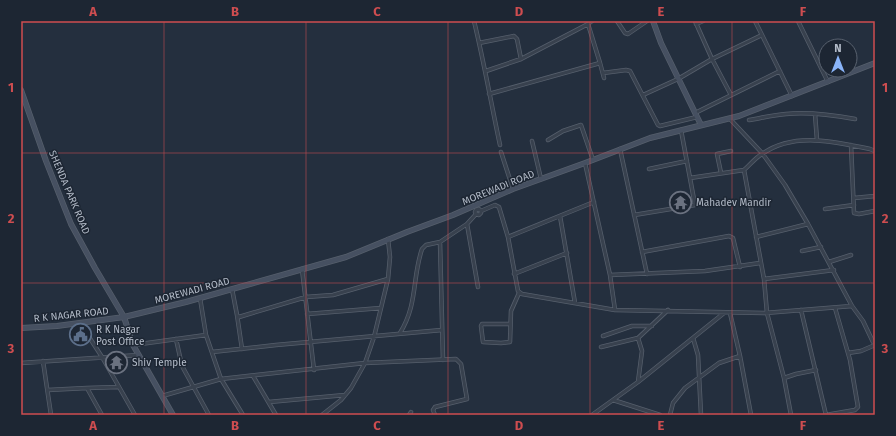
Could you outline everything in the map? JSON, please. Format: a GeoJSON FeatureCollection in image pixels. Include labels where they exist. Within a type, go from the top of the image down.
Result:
{"type":"FeatureCollection","features":[{"type":"Feature","properties":{"kind":"main road"},"geometry":{"type":"LineString","coordinates":[[653,21],[661,43],[700,125]]}},
{"type":"Feature","properties":{"kind":"main road","name":"MOREWADI ROAD"},"geometry":{"type":"LineString","coordinates":[[124,317],[200,298],[346,256],[441,219],[475,208],[513,188],[541,180],[650,138],[730,119],[875,63]]}},
{"type":"Feature","properties":{"kind":"main road","name":"SHENDA PARK ROAD"},"geometry":{"type":"LineString","coordinates":[[21,90],[46,161],[72,224],[95,268],[124,317],[133,345],[173,415]]}},
{"type":"Feature","properties":{"kind":"main road","name":"R K NAGAR ROAD"},"geometry":{"type":"LineString","coordinates":[[21,328],[57,326],[124,317]]}},
{"type":"Feature","properties":{"kind":"street"},"geometry":{"type":"LineString","coordinates":[[474,21],[486,71],[489,94],[500,144]]}},
{"type":"Feature","properties":{"kind":"street"},"geometry":{"type":"LineString","coordinates":[[486,71],[522,59],[592,21]]}},
{"type":"Feature","properties":{"kind":"street"},"geometry":{"type":"LineString","coordinates":[[617,21],[625,33],[628,34],[647,21]]}},
{"type":"Feature","properties":{"kind":"street"},"geometry":{"type":"LineString","coordinates":[[703,21],[696,22],[712,60],[731,95]]}},
{"type":"Feature","properties":{"kind":"street"},"geometry":{"type":"LineString","coordinates":[[755,21],[792,96]]}},
{"type":"Feature","properties":{"kind":"street"},"geometry":{"type":"LineString","coordinates":[[798,21],[828,82]]}},
{"type":"Feature","properties":{"kind":"street"},"geometry":{"type":"LineString","coordinates":[[588,24],[604,78]]}},
{"type":"Feature","properties":{"kind":"street"},"geometry":{"type":"LineString","coordinates":[[643,95],[678,79],[762,35]]}},
{"type":"Feature","properties":{"kind":"street"},"geometry":{"type":"LineString","coordinates":[[480,43],[514,36],[517,39],[522,59]]}},
{"type":"Feature","properties":{"kind":"street"},"geometry":{"type":"LineString","coordinates":[[489,94],[600,63]]}},
{"type":"Feature","properties":{"kind":"street"},"geometry":{"type":"LineString","coordinates":[[602,73],[628,70],[643,95],[656,123],[660,126],[680,122],[696,115],[731,95],[780,71]]}},
{"type":"Feature","properties":{"kind":"street"},"geometry":{"type":"LineString","coordinates":[[749,120],[786,114],[815,114],[855,120]]}},
{"type":"Feature","properties":{"kind":"street"},"geometry":{"type":"LineString","coordinates":[[815,114],[817,140]]}},
{"type":"Feature","properties":{"kind":"street"},"geometry":{"type":"LineString","coordinates":[[730,119],[762,153],[785,185],[875,345],[861,351],[848,353]]}},
{"type":"Feature","properties":{"kind":"street"},"geometry":{"type":"LineString","coordinates":[[548,140],[564,131],[581,125],[593,160]]}},
{"type":"Feature","properties":{"kind":"street"},"geometry":{"type":"LineString","coordinates":[[634,215],[695,205],[681,130]]}},
{"type":"Feature","properties":{"kind":"street"},"geometry":{"type":"LineString","coordinates":[[690,178],[744,170],[762,153],[786,143],[817,140],[851,145],[875,151]]}},
{"type":"Feature","properties":{"kind":"street"},"geometry":{"type":"LineString","coordinates":[[532,141],[541,180]]}},
{"type":"Feature","properties":{"kind":"street"},"geometry":{"type":"LineString","coordinates":[[851,145],[855,214],[875,211]]}},
{"type":"Feature","properties":{"kind":"street"},"geometry":{"type":"LineString","coordinates":[[620,149],[647,274]]}},
{"type":"Feature","properties":{"kind":"street"},"geometry":{"type":"LineString","coordinates":[[721,173],[717,154],[731,151]]}},
{"type":"Feature","properties":{"kind":"street"},"geometry":{"type":"LineString","coordinates":[[501,152],[513,188]]}},
{"type":"Feature","properties":{"kind":"street"},"geometry":{"type":"LineString","coordinates":[[649,169],[687,161]]}},
{"type":"Feature","properties":{"kind":"street"},"geometry":{"type":"LineString","coordinates":[[585,163],[610,275],[616,310]]}},
{"type":"Feature","properties":{"kind":"street"},"geometry":{"type":"LineString","coordinates":[[744,170],[764,279],[767,313],[784,378],[791,415]]}},
{"type":"Feature","properties":{"kind":"street"},"geometry":{"type":"LineString","coordinates":[[854,198],[875,196]]}},
{"type":"Feature","properties":{"kind":"street"},"geometry":{"type":"LineString","coordinates":[[508,237],[594,202]]}},
{"type":"Feature","properties":{"kind":"street"},"geometry":{"type":"LineString","coordinates":[[400,333],[407,323],[414,297],[422,249],[426,245],[440,242],[445,239],[467,224],[476,214],[480,214],[481,211],[495,205],[499,207],[508,237],[514,274],[519,293],[511,311],[510,342],[483,342],[482,324],[510,324]]}},
{"type":"Feature","properties":{"kind":"street"},"geometry":{"type":"LineString","coordinates":[[825,208],[854,205]]}},
{"type":"Feature","properties":{"kind":"street"},"geometry":{"type":"LineString","coordinates":[[475,208],[481,211]]}},
{"type":"Feature","properties":{"kind":"street"},"geometry":{"type":"LineString","coordinates":[[475,208],[476,214]]}},
{"type":"Feature","properties":{"kind":"street"},"geometry":{"type":"LineString","coordinates":[[560,216],[568,254],[575,303]]}},
{"type":"Feature","properties":{"kind":"street"},"geometry":{"type":"LineString","coordinates":[[467,224],[478,287]]}},
{"type":"Feature","properties":{"kind":"street"},"geometry":{"type":"LineString","coordinates":[[756,237],[808,224]]}},
{"type":"Feature","properties":{"kind":"street"},"geometry":{"type":"LineString","coordinates":[[642,252],[732,236],[740,267]]}},
{"type":"Feature","properties":{"kind":"street"},"geometry":{"type":"LineString","coordinates":[[323,415],[351,388],[365,363],[374,336],[388,279],[390,257],[388,239]]}},
{"type":"Feature","properties":{"kind":"street"},"geometry":{"type":"LineString","coordinates":[[440,242],[443,360]]}},
{"type":"Feature","properties":{"kind":"street"},"geometry":{"type":"LineString","coordinates":[[802,251],[821,247]]}},
{"type":"Feature","properties":{"kind":"street"},"geometry":{"type":"LineString","coordinates":[[514,274],[568,254]]}},
{"type":"Feature","properties":{"kind":"street"},"geometry":{"type":"LineString","coordinates":[[829,262],[851,255]]}},
{"type":"Feature","properties":{"kind":"street"},"geometry":{"type":"LineString","coordinates":[[610,275],[705,271],[760,263]]}},
{"type":"Feature","properties":{"kind":"street"},"geometry":{"type":"LineString","coordinates":[[302,269],[314,370]]}},
{"type":"Feature","properties":{"kind":"street"},"geometry":{"type":"LineString","coordinates":[[764,279],[834,270]]}},
{"type":"Feature","properties":{"kind":"street"},"geometry":{"type":"LineString","coordinates":[[237,315],[239,318],[306,297],[333,295],[388,279]]}},
{"type":"Feature","properties":{"kind":"street"},"geometry":{"type":"LineString","coordinates":[[232,289],[242,349]]}},
{"type":"Feature","properties":{"kind":"street"},"geometry":{"type":"LineString","coordinates":[[519,293],[616,310],[767,313],[852,306]]}},
{"type":"Feature","properties":{"kind":"street"},"geometry":{"type":"LineString","coordinates":[[200,298],[206,335],[220,379],[242,415]]}},
{"type":"Feature","properties":{"kind":"street"},"geometry":{"type":"LineString","coordinates":[[308,314],[381,308]]}},
{"type":"Feature","properties":{"kind":"street"},"geometry":{"type":"LineString","coordinates":[[801,310],[826,415],[855,410],[858,407],[848,353],[835,308]]}},
{"type":"Feature","properties":{"kind":"street"},"geometry":{"type":"LineString","coordinates":[[601,347],[638,338],[668,310]]}},
{"type":"Feature","properties":{"kind":"street"},"geometry":{"type":"LineString","coordinates":[[592,415],[638,382],[724,313]]}},
{"type":"Feature","properties":{"kind":"street"},"geometry":{"type":"LineString","coordinates":[[730,313],[751,415]]}},
{"type":"Feature","properties":{"kind":"street"},"geometry":{"type":"LineString","coordinates":[[80,323],[102,357],[135,415]]}},
{"type":"Feature","properties":{"kind":"street"},"geometry":{"type":"LineString","coordinates":[[603,336],[632,326],[652,326]]}},
{"type":"Feature","properties":{"kind":"street"},"geometry":{"type":"LineString","coordinates":[[212,352],[442,330]]}},
{"type":"Feature","properties":{"kind":"street"},"geometry":{"type":"LineString","coordinates":[[133,345],[206,335]]}},
{"type":"Feature","properties":{"kind":"street"},"geometry":{"type":"LineString","coordinates":[[638,338],[642,351],[638,382]]}},
{"type":"Feature","properties":{"kind":"street"},"geometry":{"type":"LineString","coordinates":[[693,338],[697,351],[700,377],[701,415]]}},
{"type":"Feature","properties":{"kind":"street"},"geometry":{"type":"LineString","coordinates":[[176,339],[182,366],[209,415]]}},
{"type":"Feature","properties":{"kind":"street"},"geometry":{"type":"LineString","coordinates":[[21,363],[139,354]]}},
{"type":"Feature","properties":{"kind":"street"},"geometry":{"type":"LineString","coordinates":[[670,415],[672,403],[685,388],[719,363],[740,356]]}},
{"type":"Feature","properties":{"kind":"street"},"geometry":{"type":"LineString","coordinates":[[162,396],[220,379],[314,370],[365,363],[456,359],[461,364],[467,398],[465,400],[435,407],[435,415]]}},
{"type":"Feature","properties":{"kind":"street"},"geometry":{"type":"LineString","coordinates":[[43,361],[51,415]]}},
{"type":"Feature","properties":{"kind":"street"},"geometry":{"type":"LineString","coordinates":[[784,378],[816,370]]}},
{"type":"Feature","properties":{"kind":"street"},"geometry":{"type":"LineString","coordinates":[[253,376],[276,415]]}},
{"type":"Feature","properties":{"kind":"street"},"geometry":{"type":"LineString","coordinates":[[48,390],[118,386]]}},
{"type":"Feature","properties":{"kind":"street"},"geometry":{"type":"LineString","coordinates":[[87,388],[102,415]]}},
{"type":"Feature","properties":{"kind":"street"},"geometry":{"type":"LineString","coordinates":[[269,402],[345,395]]}},
{"type":"Feature","properties":{"kind":"street"},"geometry":{"type":"LineString","coordinates":[[613,400],[660,415]]}},
{"type":"Feature","properties":{"kind":"place","name":"Mahadev Mandir"},"geometry":{"type":"Point","coordinates":[680,202]}},
{"type":"Feature","properties":{"kind":"place","name":"R K Nagar Post Office"},"geometry":{"type":"Point","coordinates":[81,335]}},
{"type":"Feature","properties":{"kind":"place","name":"Shiv Temple"},"geometry":{"type":"Point","coordinates":[117,362]}}]}
